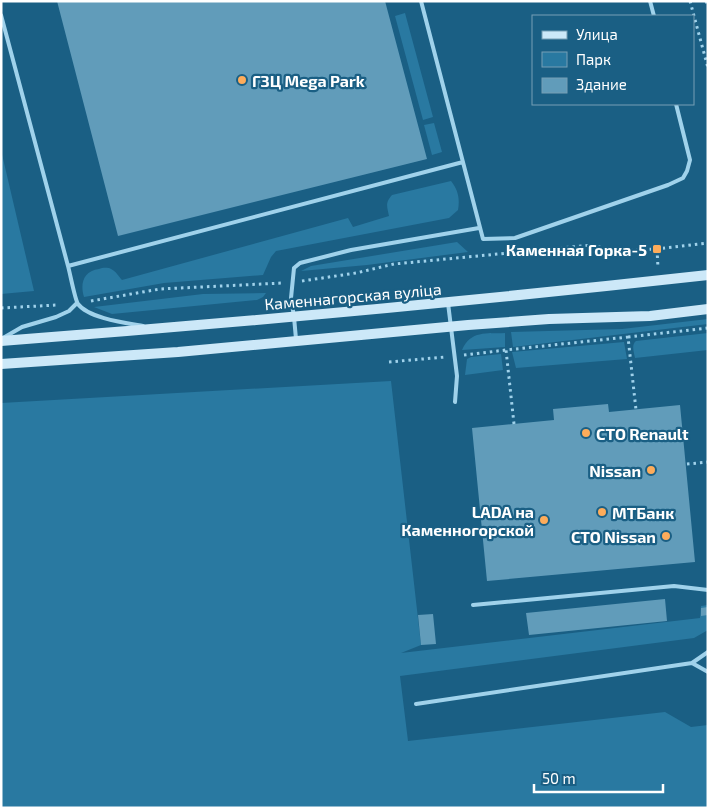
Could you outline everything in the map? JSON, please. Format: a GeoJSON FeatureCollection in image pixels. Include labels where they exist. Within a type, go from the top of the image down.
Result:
{"type":"FeatureCollection","features":[{"type":"Feature","properties":{"kind":"main road","name":"Каменнагорская вуліца"},"geometry":{"type":"LineString","coordinates":[[1,340],[448,303],[708,275]]}},
{"type":"Feature","properties":{"kind":"main road"},"geometry":{"type":"LineString","coordinates":[[1,364],[178,352],[549,319],[650,316],[708,309]]}},
{"type":"Feature","properties":{"kind":"lane"},"geometry":{"type":"LineString","coordinates":[[421,1],[482,239],[515,238],[683,178],[688,171],[690,160],[676,105]]}},
{"type":"Feature","properties":{"kind":"lane"},"geometry":{"type":"LineString","coordinates":[[650,1],[654,15]]}},
{"type":"Feature","properties":{"kind":"lane"},"geometry":{"type":"LineString","coordinates":[[1,15],[77,304],[90,314],[121,322],[162,328]]}},
{"type":"Feature","properties":{"kind":"lane"},"geometry":{"type":"LineString","coordinates":[[68,266],[463,162]]}},
{"type":"Feature","properties":{"kind":"lane"},"geometry":{"type":"LineString","coordinates":[[296,341],[292,298],[294,268],[300,263],[351,250],[479,228]]}},
{"type":"Feature","properties":{"kind":"lane"},"geometry":{"type":"LineString","coordinates":[[448,303],[457,376],[455,402]]}},
{"type":"Feature","properties":{"kind":"lane"},"geometry":{"type":"LineString","coordinates":[[1,340],[22,327],[69,311],[77,304]]}},
{"type":"Feature","properties":{"kind":"lane"},"geometry":{"type":"LineString","coordinates":[[473,605],[674,586],[708,590]]}},
{"type":"Feature","properties":{"kind":"lane"},"geometry":{"type":"LineString","coordinates":[[416,704],[692,663],[708,652]]}},
{"type":"Feature","properties":{"kind":"lane"},"geometry":{"type":"LineString","coordinates":[[692,663],[708,672]]}},
{"type":"Feature","properties":{"kind":"path"},"geometry":{"type":"LineString","coordinates":[[690,1],[694,15]]}},
{"type":"Feature","properties":{"kind":"path"},"geometry":{"type":"LineString","coordinates":[[706,1],[708,6]]}},
{"type":"Feature","properties":{"kind":"path"},"geometry":{"type":"LineString","coordinates":[[694,16],[708,68]]}},
{"type":"Feature","properties":{"kind":"path"},"geometry":{"type":"LineString","coordinates":[[1,308],[77,304],[160,289],[293,282],[356,273],[394,264],[592,245],[614,250],[657,249],[708,243]]}},
{"type":"Feature","properties":{"kind":"path"},"geometry":{"type":"LineString","coordinates":[[657,249],[659,281]]}},
{"type":"Feature","properties":{"kind":"path"},"geometry":{"type":"LineString","coordinates":[[514,424],[506,350],[708,328]]}},
{"type":"Feature","properties":{"kind":"path"},"geometry":{"type":"LineString","coordinates":[[628,337],[636,410]]}},
{"type":"Feature","properties":{"kind":"path"},"geometry":{"type":"LineString","coordinates":[[688,464],[708,462]]}},
{"type":"Feature","properties":{"kind":"green space"},"geometry":{"type":"Polygon","coordinates":[[[405,13],[433,117],[423,120],[395,16],[405,13]]]}},
{"type":"Feature","properties":{"kind":"green space"},"geometry":{"type":"Polygon","coordinates":[[[434,123],[442,152],[432,155],[424,125],[434,123]]]}},
{"type":"Feature","properties":{"kind":"green space"},"geometry":{"type":"Polygon","coordinates":[[[1,150],[34,291],[1,294],[1,150]]]}},
{"type":"Feature","properties":{"kind":"green space"},"geometry":{"type":"Polygon","coordinates":[[[451,181],[458,194],[459,206],[458,210],[449,218],[276,251],[271,257],[263,275],[164,283],[84,297],[82,287],[84,279],[89,272],[94,270],[109,268],[122,280],[348,218],[353,227],[389,216],[387,205],[392,195],[451,181]]]}},
{"type":"Feature","properties":{"kind":"green space"},"geometry":{"type":"Polygon","coordinates":[[[457,242],[468,252],[301,271],[311,266],[457,242]]]}},
{"type":"Feature","properties":{"kind":"green space"},"geometry":{"type":"Polygon","coordinates":[[[266,293],[257,300],[112,314],[94,307],[203,294],[266,293]]]}},
{"type":"Feature","properties":{"kind":"green space"},"geometry":{"type":"Polygon","coordinates":[[[708,319],[708,324],[513,347],[511,332],[622,329],[708,319]]]}},
{"type":"Feature","properties":{"kind":"green space"},"geometry":{"type":"Polygon","coordinates":[[[505,333],[505,347],[462,350],[470,339],[480,334],[505,333]]]}},
{"type":"Feature","properties":{"kind":"green space"},"geometry":{"type":"Polygon","coordinates":[[[708,333],[708,350],[635,358],[633,347],[636,341],[708,333]]]}},
{"type":"Feature","properties":{"kind":"green space"},"geometry":{"type":"Polygon","coordinates":[[[624,342],[627,359],[516,368],[512,352],[624,342]]]}},
{"type":"Feature","properties":{"kind":"green space"},"geometry":{"type":"Polygon","coordinates":[[[501,354],[503,370],[465,375],[467,359],[501,354]]]}},
{"type":"Feature","properties":{"kind":"green space"},"geometry":{"type":"Polygon","coordinates":[[[391,381],[421,645],[401,653],[700,618],[701,606],[708,605],[708,630],[694,638],[400,676],[408,741],[665,712],[691,727],[708,725],[708,808],[1,808],[1,403],[391,381]]]}},
{"type":"Feature","properties":{"kind":"building","name":"ГЗЦ Mega Park"},"geometry":{"type":"Polygon","coordinates":[[[57,1],[385,1],[427,159],[118,236],[57,1]]]}},
{"type":"Feature","properties":{"kind":"building"},"geometry":{"type":"Polygon","coordinates":[[[608,404],[609,412],[680,405],[695,562],[487,581],[472,428],[554,420],[553,409],[608,404]]]}},
{"type":"Feature","properties":{"kind":"building"},"geometry":{"type":"Polygon","coordinates":[[[665,599],[667,621],[529,635],[526,613],[665,599]]]}},
{"type":"Feature","properties":{"kind":"building"},"geometry":{"type":"Polygon","coordinates":[[[708,607],[708,615],[701,616],[701,608],[708,607]]]}},
{"type":"Feature","properties":{"kind":"building"},"geometry":{"type":"Polygon","coordinates":[[[433,614],[436,644],[421,645],[418,615],[433,614]]]}},
{"type":"Feature","properties":{"kind":"place","name":"ГЗЦ Mega Park"},"geometry":{"type":"Point","coordinates":[242,80]}},
{"type":"Feature","properties":{"kind":"place","name":"Каменная Горка-5"},"geometry":{"type":"Point","coordinates":[657,249]}},
{"type":"Feature","properties":{"kind":"place","name":"СТО Renault"},"geometry":{"type":"Point","coordinates":[586,433]}},
{"type":"Feature","properties":{"kind":"place","name":"Nissan"},"geometry":{"type":"Point","coordinates":[651,470]}},
{"type":"Feature","properties":{"kind":"place","name":"МТБанк"},"geometry":{"type":"Point","coordinates":[602,512]}},
{"type":"Feature","properties":{"kind":"place","name":"LADA на Каменногорской"},"geometry":{"type":"Point","coordinates":[544,520]}},
{"type":"Feature","properties":{"kind":"place","name":"СТО Nissan"},"geometry":{"type":"Point","coordinates":[666,536]}}]}
